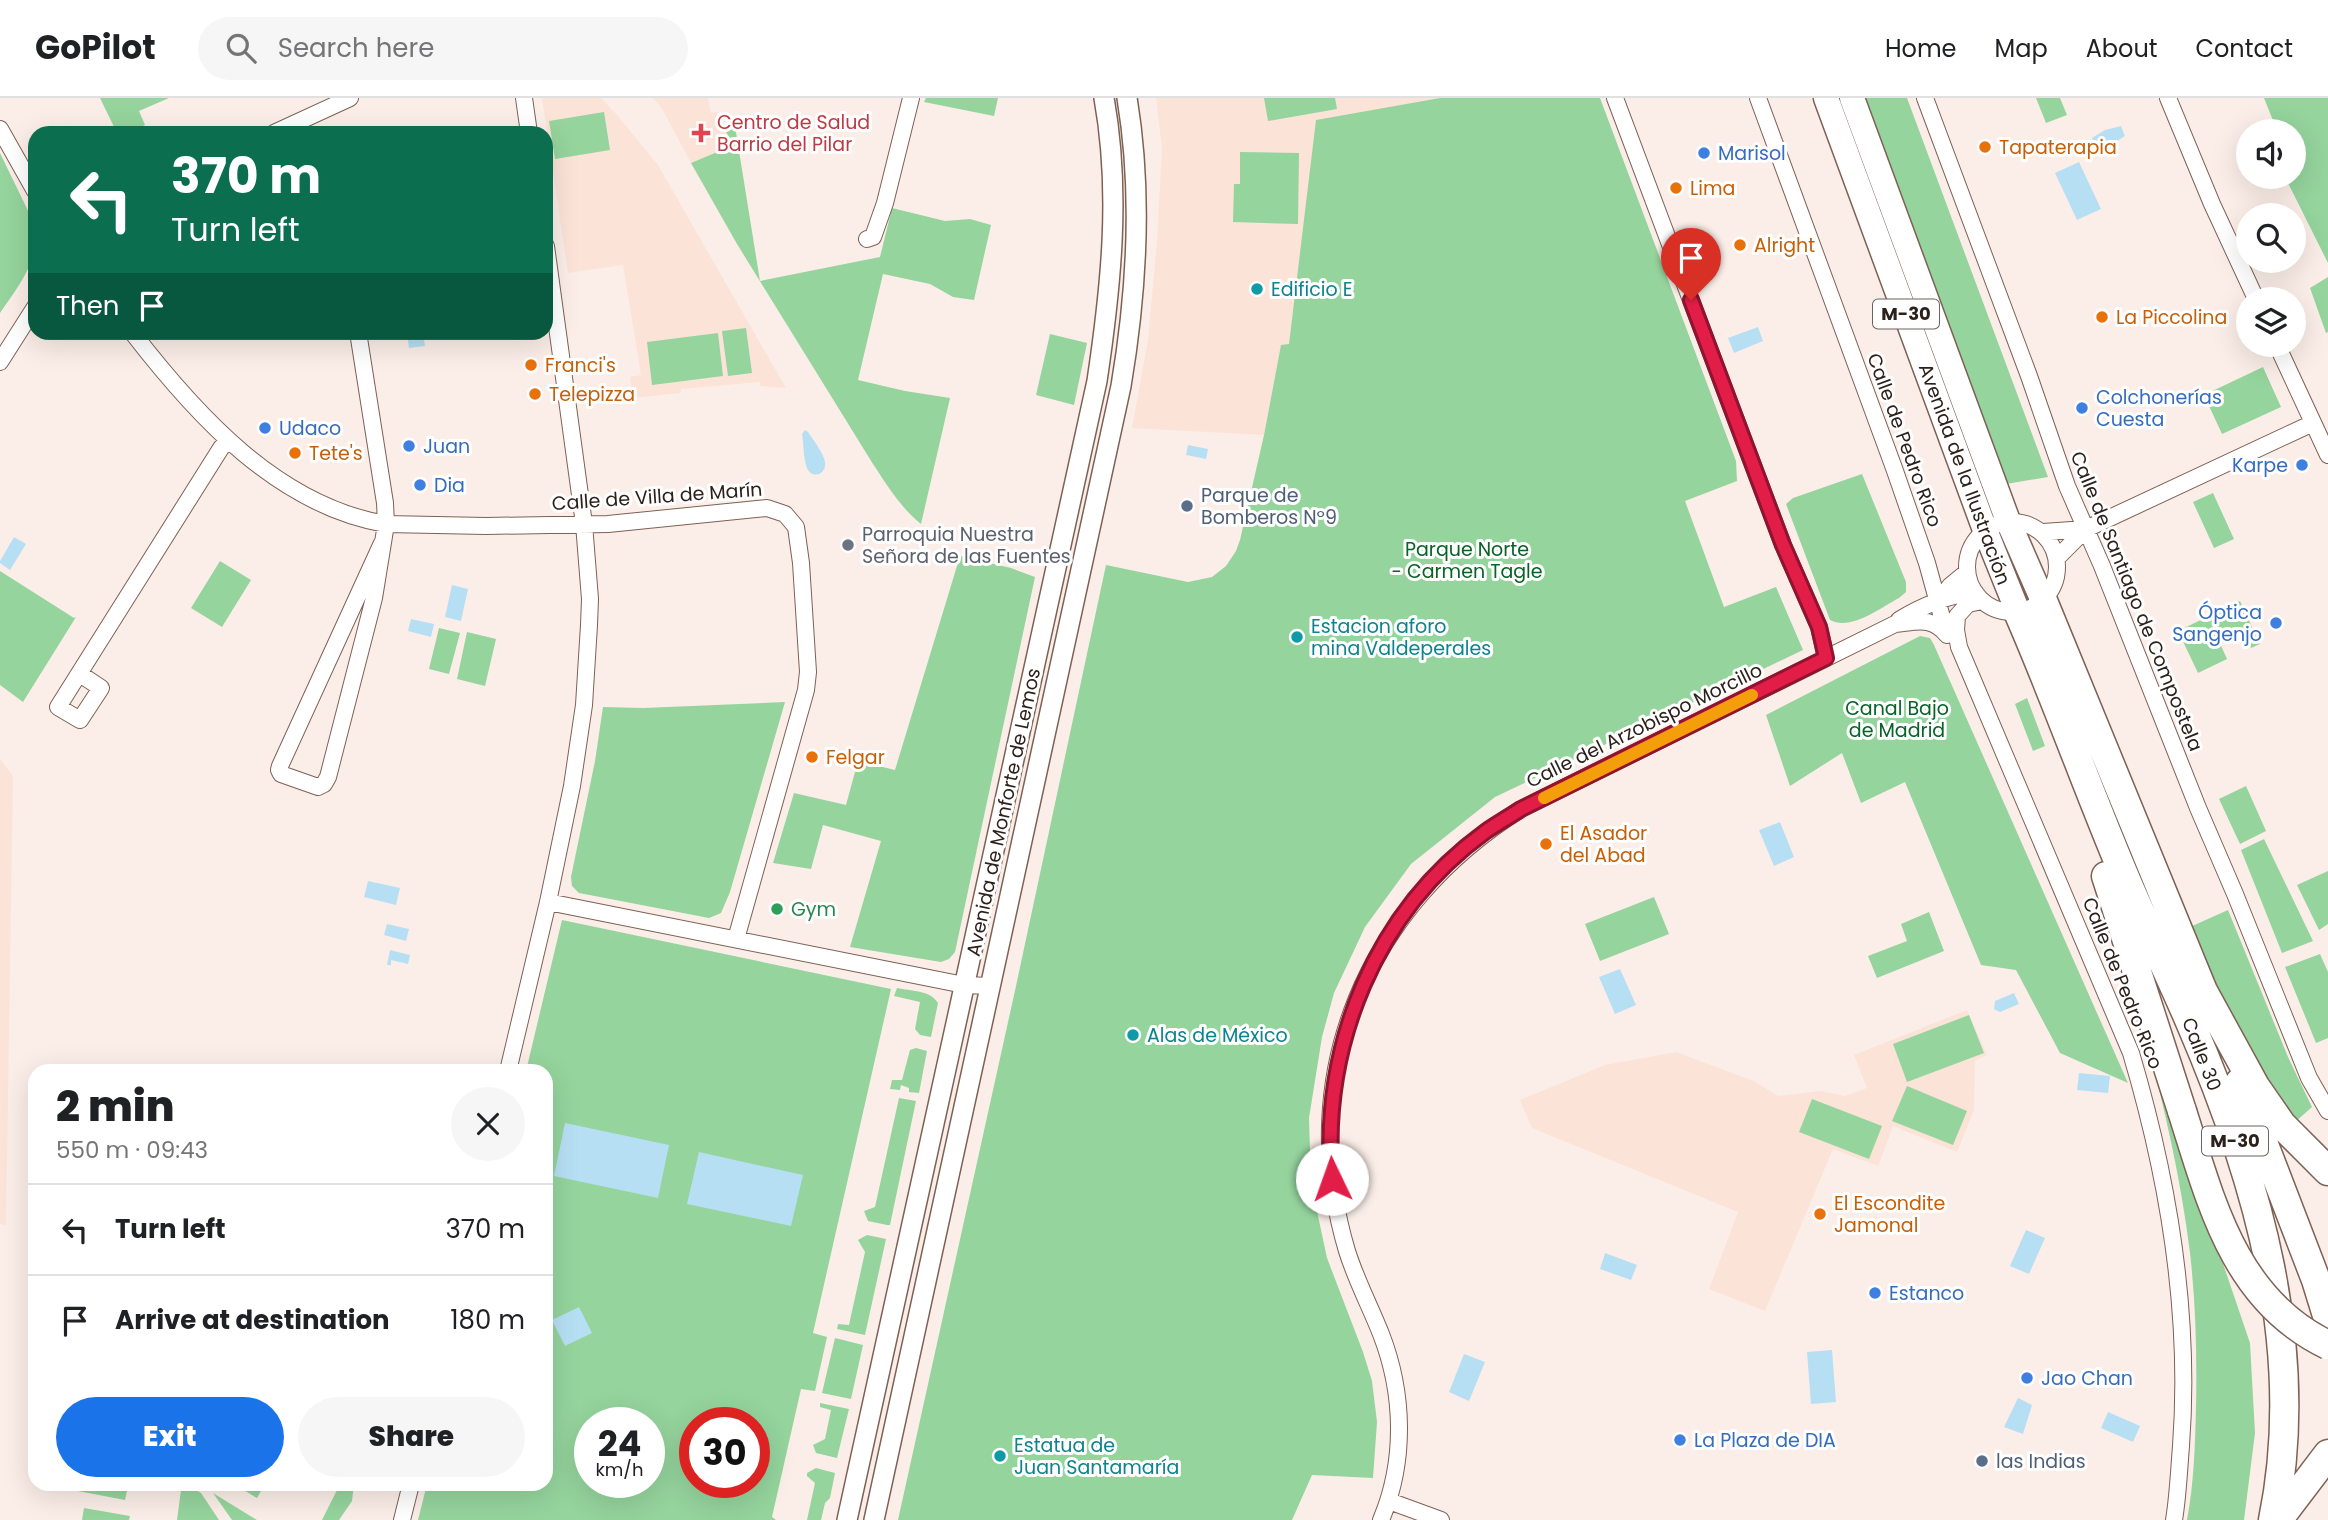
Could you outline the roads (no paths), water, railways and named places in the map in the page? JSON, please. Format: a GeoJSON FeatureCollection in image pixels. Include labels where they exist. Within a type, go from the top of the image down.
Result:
{"type":"FeatureCollection","features":[{"type":"Feature","properties":{"kind":"highway","name":"Avenida de la Ilustración"},"geometry":{"type":"LineString","coordinates":[[1826,98],[1985,530],[2031,607]]}},
{"type":"Feature","properties":{"kind":"highway","name":"Avenida de la Ilustración"},"geometry":{"type":"LineString","coordinates":[[1852,98],[2008,521],[2031,607]]}},
{"type":"Feature","properties":{"kind":"highway","name":"Calle 30"},"geometry":{"type":"LineString","coordinates":[[2031,607],[2033,651],[2127,883],[2191,1023],[2242,1158],[2270,1258],[2282,1337],[2284,1415],[2273,1520]]}},
{"type":"Feature","properties":{"kind":"highway","name":"M-30"},"geometry":{"type":"LineString","coordinates":[[2031,607],[2203,991]]}},
{"type":"Feature","properties":{"kind":"highway"},"geometry":{"type":"LineString","coordinates":[[2033,651],[2042,699],[2119,914],[2209,1195],[2236,1258],[2267,1302],[2290,1323],[2328,1345]]}},
{"type":"Feature","properties":{"kind":"highway"},"geometry":{"type":"LineString","coordinates":[[2127,883],[2228,1160],[2253,1255],[2267,1335],[2271,1415],[2265,1486],[2258,1520]]}},
{"type":"Feature","properties":{"kind":"highway","name":"Calle 30"},"geometry":{"type":"LineString","coordinates":[[2203,991],[2286,1201],[2328,1319]]}},
{"type":"Feature","properties":{"kind":"highway"},"geometry":{"type":"LineString","coordinates":[[2203,991],[2255,1086],[2275,1115],[2328,1171]]}},
{"type":"Feature","properties":{"kind":"highway"},"geometry":{"type":"LineString","coordinates":[[2278,1520],[2328,1454]]}},
{"type":"Feature","properties":{"kind":"street"},"geometry":{"type":"LineString","coordinates":[[289,126],[350,98]]}},
{"type":"Feature","properties":{"kind":"street"},"geometry":{"type":"LineString","coordinates":[[524,98],[528,126]]}},
{"type":"Feature","properties":{"kind":"street"},"geometry":{"type":"LineString","coordinates":[[867,239],[873,237],[886,203],[911,98]]}},
{"type":"Feature","properties":{"kind":"street","name":"Avenida de Monforte de Lemos"},"geometry":{"type":"LineString","coordinates":[[847,1520],[1097,381],[1113,244],[1113,188],[1104,98]]}},
{"type":"Feature","properties":{"kind":"street","name":"Avenida de Monforte de Lemos"},"geometry":{"type":"LineString","coordinates":[[874,1520],[1124,365],[1133,298],[1137,208],[1134,148],[1127,98]]}},
{"type":"Feature","properties":{"kind":"street"},"geometry":{"type":"LineString","coordinates":[[1615,98],[1783,545],[1819,627],[1826,658]]}},
{"type":"Feature","properties":{"kind":"street","name":"Calle de Pedro Rico"},"geometry":{"type":"LineString","coordinates":[[1758,98],[1894,468],[1927,563],[1947,635],[1959,647]]}},
{"type":"Feature","properties":{"kind":"street","name":"Calle de Santiago de Compostela"},"geometry":{"type":"LineString","coordinates":[[1925,98],[2067,486],[2309,1078],[2328,1111]]}},
{"type":"Feature","properties":{"kind":"street"},"geometry":{"type":"LineString","coordinates":[[2168,98],[2250,287]]}},
{"type":"Feature","properties":{"kind":"street"},"geometry":{"type":"LineString","coordinates":[[0,129],[28,179]]}},
{"type":"Feature","properties":{"kind":"street"},"geometry":{"type":"LineString","coordinates":[[510,1064],[572,786],[584,705],[590,599],[584,524],[553,297]]}},
{"type":"Feature","properties":{"kind":"street"},"geometry":{"type":"LineString","coordinates":[[0,362],[28,318]]}},
{"type":"Feature","properties":{"kind":"street","name":"Calle de Villa de Marín"},"geometry":{"type":"LineString","coordinates":[[138,340],[168,378],[228,440],[304,496],[341,514],[386,524],[584,524],[767,508],[785,514],[796,527],[807,639],[806,690],[736,939]]}},
{"type":"Feature","properties":{"kind":"street"},"geometry":{"type":"LineString","coordinates":[[359,340],[386,503],[386,524],[371,610],[328,777],[324,784],[318,787],[281,774],[280,766],[382,543]]}},
{"type":"Feature","properties":{"kind":"street"},"geometry":{"type":"LineString","coordinates":[[2283,357],[2328,455]]}},
{"type":"Feature","properties":{"kind":"street"},"geometry":{"type":"LineString","coordinates":[[2057,558],[2086,529],[2313,423]]}},
{"type":"Feature","properties":{"kind":"street"},"geometry":{"type":"LineString","coordinates":[[80,674],[220,448],[228,440]]}},
{"type":"Feature","properties":{"kind":"street"},"geometry":{"type":"LineString","coordinates":[[2043,532],[2057,558],[2057,574],[2052,589],[2031,607],[2004,612],[1979,597],[1966,572],[1968,556],[1974,542],[1985,530],[1997,523],[2008,521],[2023,522],[2043,532],[2086,529]]}},
{"type":"Feature","properties":{"kind":"street"},"geometry":{"type":"LineString","coordinates":[[1938,601],[1966,572]]}},
{"type":"Feature","properties":{"kind":"street","name":"Calle del Arzobispo Morcillo"},"geometry":{"type":"LineString","coordinates":[[1381,1520],[1389,1501],[1396,1469],[1399,1414],[1394,1377],[1381,1335],[1356,1277],[1338,1216],[1330,1160],[1330,1125],[1340,1048],[1356,999],[1388,937],[1409,906],[1435,877],[1484,833],[1521,809],[1938,601],[1958,594],[1979,597]]}},
{"type":"Feature","properties":{"kind":"street","name":"Calle de Pedro Rico"},"geometry":{"type":"LineString","coordinates":[[1979,597],[1956,616],[1959,647],[2121,1028],[2150,1115],[2177,1262],[2182,1317],[2183,1415],[2174,1520]]}},
{"type":"Feature","properties":{"kind":"street","name":"Calle del Arzobispo Morcillo"},"geometry":{"type":"LineString","coordinates":[[1895,624],[1931,622],[1940,626],[1947,635]]}},
{"type":"Feature","properties":{"kind":"street"},"geometry":{"type":"LineString","coordinates":[[548,902],[964,985],[991,986]]}},
{"type":"Feature","properties":{"kind":"street"},"geometry":{"type":"LineString","coordinates":[[402,1520],[409,1491]]}},
{"type":"Feature","properties":{"kind":"street"},"geometry":{"type":"LineString","coordinates":[[1389,1501],[1441,1520]]}},
{"type":"Feature","properties":{"kind":"water"},"geometry":{"type":"Polygon","coordinates":[[[2121,126],[2125,136],[2112,144],[2096,148],[2092,138],[2105,130],[2121,126]]]}},
{"type":"Feature","properties":{"kind":"water"},"geometry":{"type":"Polygon","coordinates":[[[2079,162],[2101,209],[2077,220],[2055,173],[2079,162]]]}},
{"type":"Feature","properties":{"kind":"water"},"geometry":{"type":"Polygon","coordinates":[[[1758,327],[1763,341],[1734,353],[1728,338],[1758,327]]]}},
{"type":"Feature","properties":{"kind":"water"},"geometry":{"type":"Polygon","coordinates":[[[408,340],[424,340],[425,346],[409,348],[408,340]]]}},
{"type":"Feature","properties":{"kind":"water"},"geometry":{"type":"Polygon","coordinates":[[[805,430],[824,458],[824,470],[819,474],[809,472],[806,464],[802,434],[805,430]]]}},
{"type":"Feature","properties":{"kind":"water"},"geometry":{"type":"Polygon","coordinates":[[[1188,445],[1208,449],[1206,459],[1186,455],[1188,445]]]}},
{"type":"Feature","properties":{"kind":"water"},"geometry":{"type":"Polygon","coordinates":[[[14,537],[26,544],[10,570],[0,561],[14,537]]]}},
{"type":"Feature","properties":{"kind":"water"},"geometry":{"type":"Polygon","coordinates":[[[452,585],[468,589],[461,621],[445,617],[452,585]]]}},
{"type":"Feature","properties":{"kind":"water"},"geometry":{"type":"Polygon","coordinates":[[[411,619],[434,624],[431,637],[408,631],[411,619]]]}},
{"type":"Feature","properties":{"kind":"water"},"geometry":{"type":"Polygon","coordinates":[[[1780,822],[1794,857],[1774,866],[1759,830],[1780,822]]]}},
{"type":"Feature","properties":{"kind":"water"},"geometry":{"type":"Polygon","coordinates":[[[368,881],[400,888],[396,905],[364,897],[368,881]]]}},
{"type":"Feature","properties":{"kind":"water"},"geometry":{"type":"Polygon","coordinates":[[[387,924],[409,929],[406,941],[384,935],[387,924]]]}},
{"type":"Feature","properties":{"kind":"water"},"geometry":{"type":"Polygon","coordinates":[[[390,950],[410,955],[408,964],[391,960],[391,965],[387,965],[390,950]]]}},
{"type":"Feature","properties":{"kind":"water"},"geometry":{"type":"Polygon","coordinates":[[[1620,969],[1636,1005],[1615,1014],[1599,977],[1620,969]]]}},
{"type":"Feature","properties":{"kind":"water"},"geometry":{"type":"Polygon","coordinates":[[[2014,993],[2019,1004],[2000,1012],[1994,1009],[1995,1001],[2014,993]]]}},
{"type":"Feature","properties":{"kind":"water"},"geometry":{"type":"Polygon","coordinates":[[[2079,1073],[2110,1076],[2108,1093],[2077,1090],[2079,1073]]]}},
{"type":"Feature","properties":{"kind":"water"},"geometry":{"type":"Polygon","coordinates":[[[565,1123],[669,1145],[658,1198],[554,1176],[565,1123]]]}},
{"type":"Feature","properties":{"kind":"water"},"geometry":{"type":"Polygon","coordinates":[[[699,1152],[803,1175],[791,1226],[687,1204],[699,1152]]]}},
{"type":"Feature","properties":{"kind":"water"},"geometry":{"type":"Polygon","coordinates":[[[2026,1230],[2045,1238],[2029,1274],[2010,1266],[2026,1230]]]}},
{"type":"Feature","properties":{"kind":"water"},"geometry":{"type":"Polygon","coordinates":[[[1605,1253],[1637,1265],[1631,1280],[1600,1269],[1605,1253]]]}},
{"type":"Feature","properties":{"kind":"water"},"geometry":{"type":"Polygon","coordinates":[[[579,1307],[592,1333],[565,1346],[553,1320],[579,1307]]]}},
{"type":"Feature","properties":{"kind":"water"},"geometry":{"type":"Polygon","coordinates":[[[1832,1350],[1836,1402],[1811,1404],[1807,1352],[1832,1350]]]}},
{"type":"Feature","properties":{"kind":"water"},"geometry":{"type":"Polygon","coordinates":[[[1464,1354],[1485,1362],[1469,1401],[1449,1392],[1464,1354]]]}},
{"type":"Feature","properties":{"kind":"water"},"geometry":{"type":"Polygon","coordinates":[[[2018,1398],[2032,1405],[2023,1434],[2004,1427],[2018,1398]]]}},
{"type":"Feature","properties":{"kind":"water"},"geometry":{"type":"Polygon","coordinates":[[[2108,1412],[2140,1426],[2133,1442],[2101,1428],[2108,1412]]]}},
{"type":"Feature","properties":{"kind":"place","name":"Centro de Salud Barrio del Pilar"},"geometry":{"type":"Point","coordinates":[701,133]}},
{"type":"Feature","properties":{"kind":"place","name":"Tapaterapia"},"geometry":{"type":"Point","coordinates":[1985,147]}},
{"type":"Feature","properties":{"kind":"place","name":"Marisol"},"geometry":{"type":"Point","coordinates":[1704,153]}},
{"type":"Feature","properties":{"kind":"place","name":"Lima"},"geometry":{"type":"Point","coordinates":[1676,188]}},
{"type":"Feature","properties":{"kind":"place","name":"Alright"},"geometry":{"type":"Point","coordinates":[1740,245]}},
{"type":"Feature","properties":{"kind":"place","name":"Edificio E"},"geometry":{"type":"Point","coordinates":[1257,289]}},
{"type":"Feature","properties":{"kind":"place","name":"La Piccolina"},"geometry":{"type":"Point","coordinates":[2102,317]}},
{"type":"Feature","properties":{"kind":"place","name":"Franci's"},"geometry":{"type":"Point","coordinates":[531,365]}},
{"type":"Feature","properties":{"kind":"place","name":"Telepizza"},"geometry":{"type":"Point","coordinates":[535,394]}},
{"type":"Feature","properties":{"kind":"place","name":"Colchonerías Cuesta"},"geometry":{"type":"Point","coordinates":[2082,408]}},
{"type":"Feature","properties":{"kind":"place","name":"Udaco"},"geometry":{"type":"Point","coordinates":[265,428]}},
{"type":"Feature","properties":{"kind":"place","name":"Juan"},"geometry":{"type":"Point","coordinates":[409,446]}},
{"type":"Feature","properties":{"kind":"place","name":"Tete's"},"geometry":{"type":"Point","coordinates":[295,453]}},
{"type":"Feature","properties":{"kind":"place","name":"Karpe"},"geometry":{"type":"Point","coordinates":[2302,465]}},
{"type":"Feature","properties":{"kind":"place","name":"Dia"},"geometry":{"type":"Point","coordinates":[420,485]}},
{"type":"Feature","properties":{"kind":"place","name":"Parque de Bomberos Nº9"},"geometry":{"type":"Point","coordinates":[1187,506]}},
{"type":"Feature","properties":{"kind":"place","name":"Parroquia Nuestra Señora de las Fuentes"},"geometry":{"type":"Point","coordinates":[848,545]}},
{"type":"Feature","properties":{"kind":"place","name":"Óptica Sangenjo"},"geometry":{"type":"Point","coordinates":[2276,623]}},
{"type":"Feature","properties":{"kind":"place","name":"Estacion aforo mina Valdeperales"},"geometry":{"type":"Point","coordinates":[1297,637]}},
{"type":"Feature","properties":{"kind":"place","name":"Felgar"},"geometry":{"type":"Point","coordinates":[812,757]}},
{"type":"Feature","properties":{"kind":"place","name":"El Asador del Abad"},"geometry":{"type":"Point","coordinates":[1546,844]}},
{"type":"Feature","properties":{"kind":"place","name":"Gym"},"geometry":{"type":"Point","coordinates":[777,909]}},
{"type":"Feature","properties":{"kind":"place","name":"Alas de México"},"geometry":{"type":"Point","coordinates":[1133,1035]}},
{"type":"Feature","properties":{"kind":"place","name":"El Escondite Jamonal"},"geometry":{"type":"Point","coordinates":[1820,1214]}},
{"type":"Feature","properties":{"kind":"place","name":"Estanco"},"geometry":{"type":"Point","coordinates":[1875,1293]}},
{"type":"Feature","properties":{"kind":"place","name":"Jao Chan"},"geometry":{"type":"Point","coordinates":[2027,1378]}},
{"type":"Feature","properties":{"kind":"place","name":"La Plaza de DIA"},"geometry":{"type":"Point","coordinates":[1680,1440]}},
{"type":"Feature","properties":{"kind":"place","name":"Estatua de Juan Santamaría"},"geometry":{"type":"Point","coordinates":[1000,1456]}},
{"type":"Feature","properties":{"kind":"place","name":"las Indias"},"geometry":{"type":"Point","coordinates":[1982,1461]}},
{"type":"Feature","properties":{"kind":"park label","name":"Parque Norte - Carmen Tagle"},"geometry":{"type":"Point","coordinates":[1467,560]}},
{"type":"Feature","properties":{"kind":"park label","name":"Canal Bajo de Madrid"},"geometry":{"type":"Point","coordinates":[1897,719]}}]}
